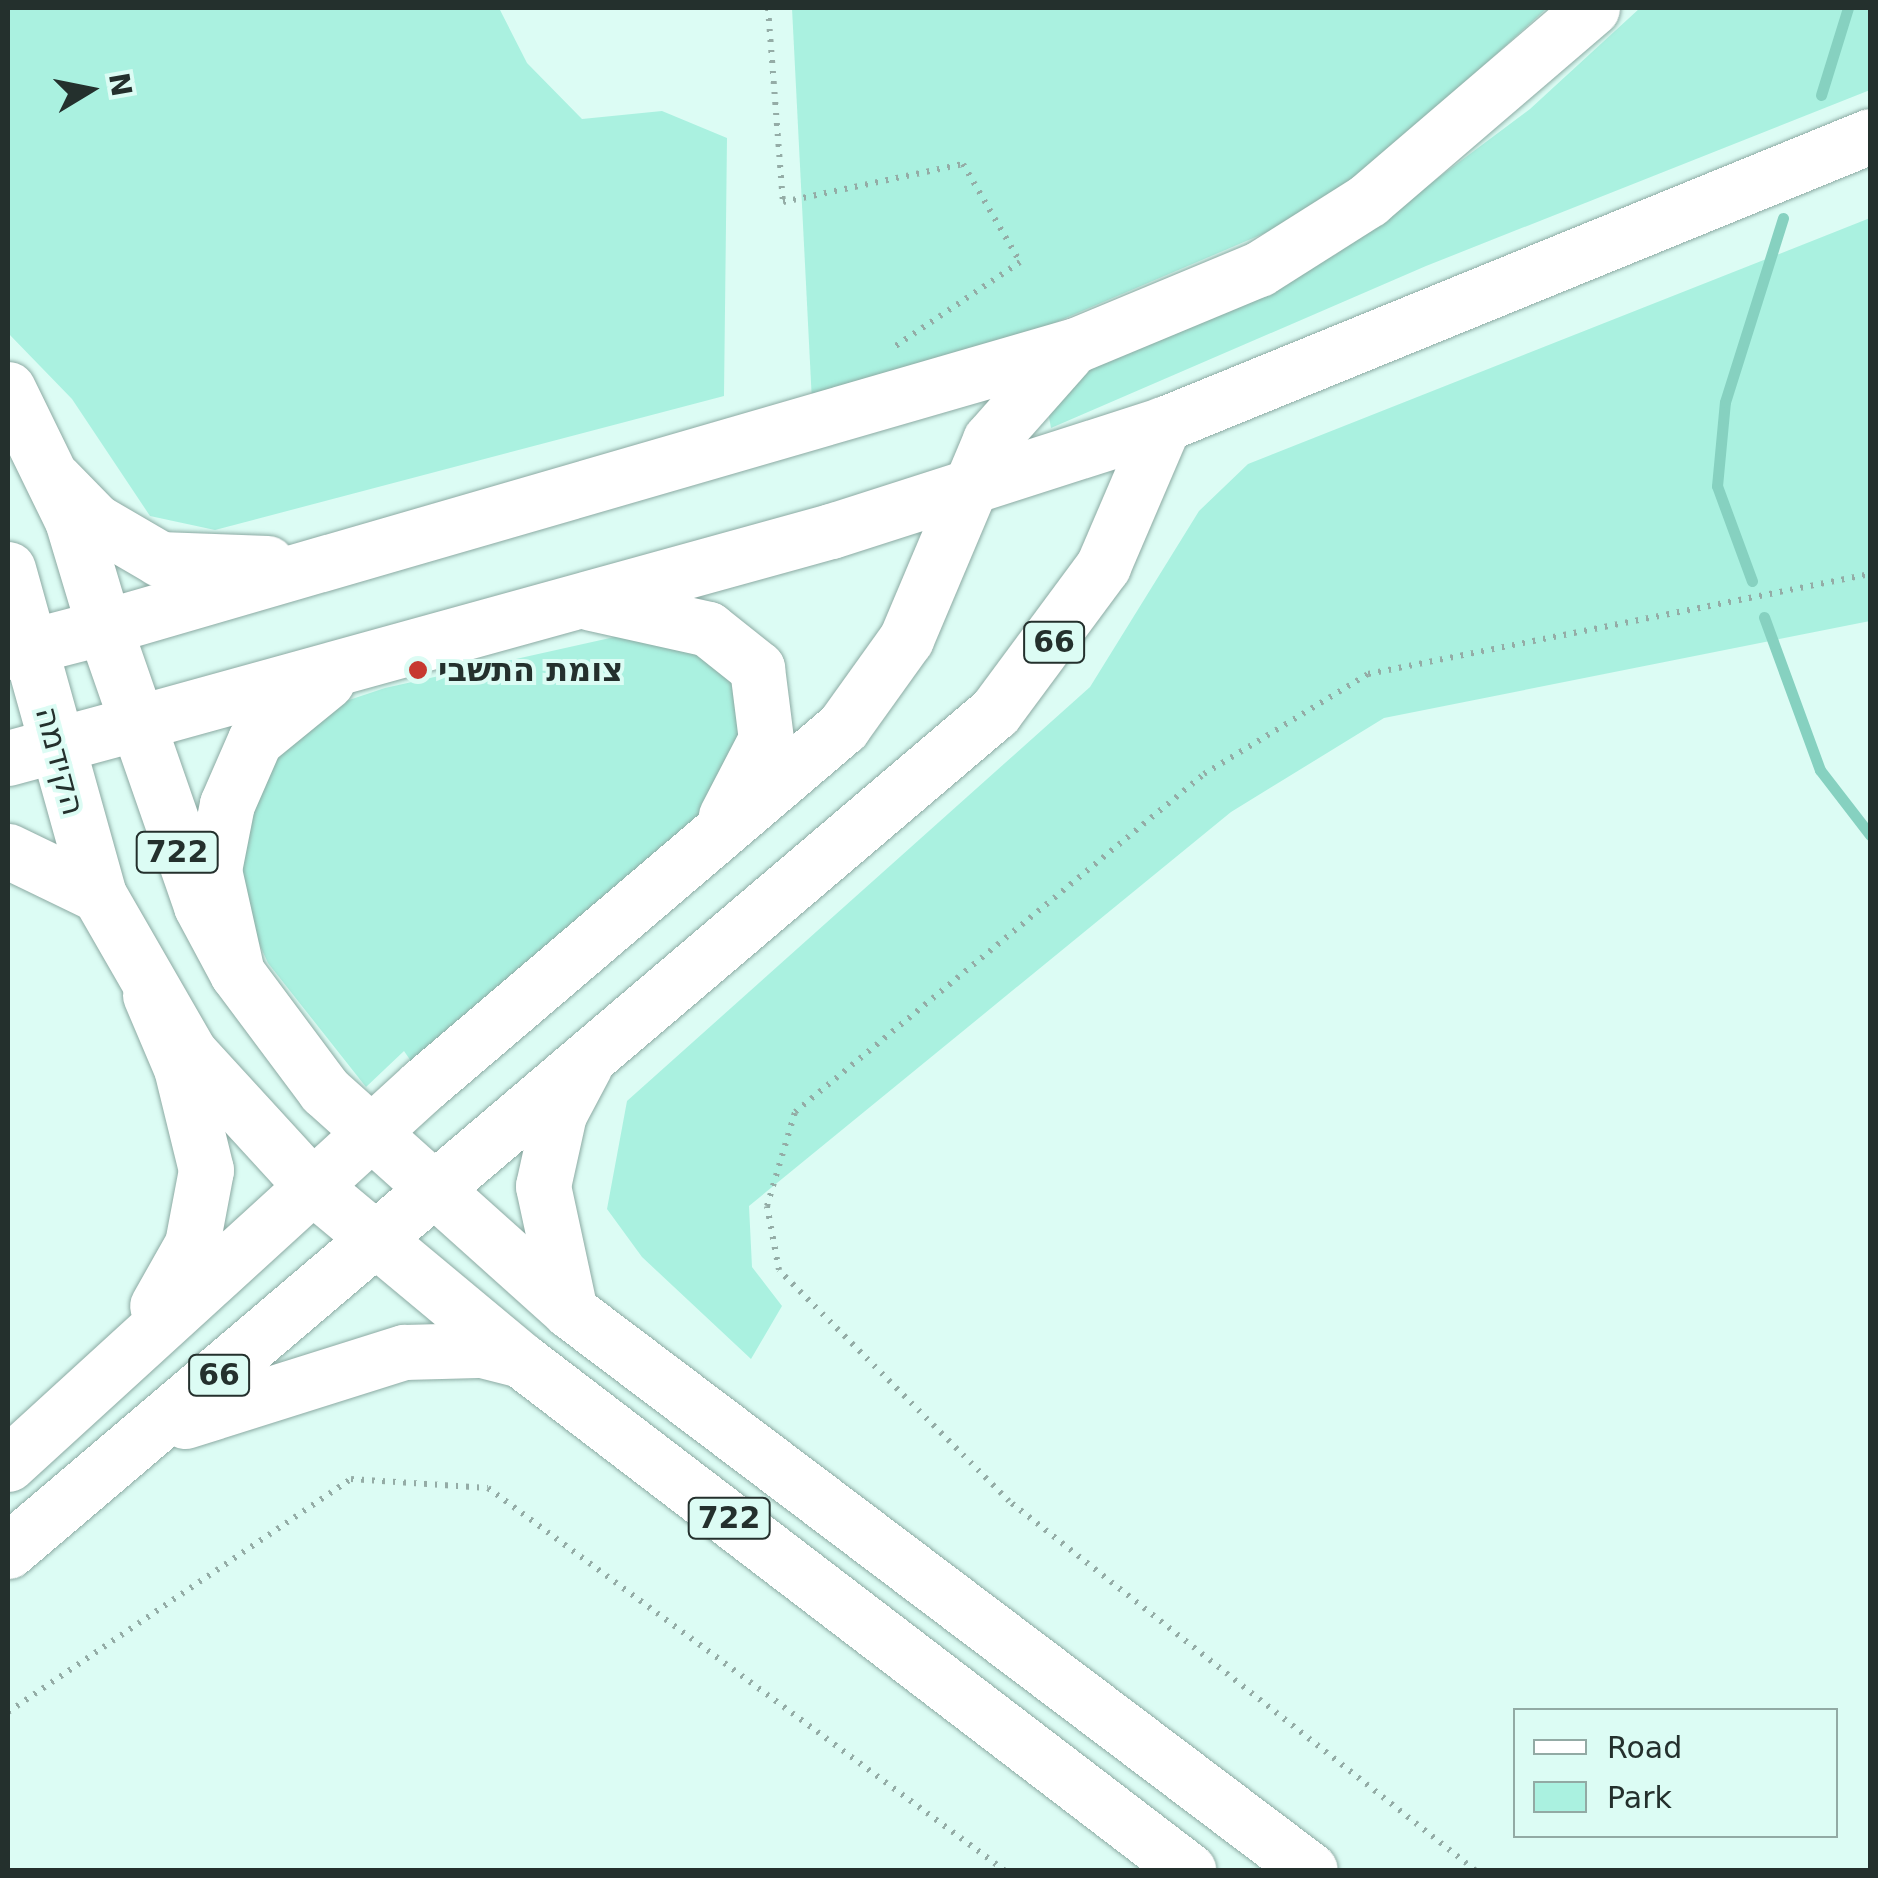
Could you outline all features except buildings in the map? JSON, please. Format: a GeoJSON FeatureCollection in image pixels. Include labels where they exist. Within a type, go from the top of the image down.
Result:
{"type":"FeatureCollection","features":[{"type":"Feature","properties":{"kind":"main road"},"geometry":{"type":"LineString","coordinates":[[18,649],[365,553],[1076,345],[1317,236],[1592,8]]}},
{"type":"Feature","properties":{"kind":"main road"},"geometry":{"type":"LineString","coordinates":[[31,752],[578,601],[1164,424],[1870,136]]}},
{"type":"Feature","properties":{"kind":"main road","name":"66"},"geometry":{"type":"LineString","coordinates":[[8,1464],[370,1132],[801,768],[877,685],[932,581],[968,486],[1011,408],[1076,345]]}},
{"type":"Feature","properties":{"kind":"main road"},"geometry":{"type":"LineString","coordinates":[[8,389],[55,480],[104,627]]}},
{"type":"Feature","properties":{"kind":"main road","name":"66"},"geometry":{"type":"LineString","coordinates":[[8,1551],[142,1443],[430,1186],[1005,700],[1103,566],[1164,424]]}},
{"type":"Feature","properties":{"kind":"main road"},"geometry":{"type":"LineString","coordinates":[[55,480],[96,521],[160,559],[212,566],[365,553]]}},
{"type":"Feature","properties":{"kind":"main road","name":"הקידמה"},"geometry":{"type":"LineString","coordinates":[[8,569],[31,752],[98,895]]}},
{"type":"Feature","properties":{"kind":"main road"},"geometry":{"type":"LineString","coordinates":[[578,601],[708,630],[757,668],[766,738],[702,850]]}},
{"type":"Feature","properties":{"kind":"main road","name":"722"},"geometry":{"type":"LineString","coordinates":[[104,627],[173,843],[238,973],[326,1091],[570,1310],[1310,1870]]}},
{"type":"Feature","properties":{"kind":"main road"},"geometry":{"type":"LineString","coordinates":[[238,973],[214,870],[237,772],[284,711],[372,656]]}},
{"type":"Feature","properties":{"kind":"main road","name":"722"},"geometry":{"type":"LineString","coordinates":[[8,851],[98,895],[150,995],[312,1186],[520,1360],[1188,1870]]}},
{"type":"Feature","properties":{"kind":"main road"},"geometry":{"type":"LineString","coordinates":[[126,1354],[192,1244],[206,1170],[186,1085],[150,995]]}},
{"type":"Feature","properties":{"kind":"main road"},"geometry":{"type":"LineString","coordinates":[[570,1310],[543,1186],[560,1114],[602,1042]]}},
{"type":"Feature","properties":{"kind":"main road"},"geometry":{"type":"LineString","coordinates":[[142,1443],[223,1405],[386,1356],[446,1348],[520,1360]]}},
{"type":"Feature","properties":{"kind":"path"},"geometry":{"type":"LineString","coordinates":[[768,8],[783,202],[964,164],[1020,262],[882,362]]}},
{"type":"Feature","properties":{"kind":"path"},"geometry":{"type":"LineString","coordinates":[[1475,1870],[1009,1501],[779,1270],[768,1206],[795,1112],[1204,774],[1368,674],[1870,574]]}},
{"type":"Feature","properties":{"kind":"path"},"geometry":{"type":"LineString","coordinates":[[8,1712],[351,1479],[488,1488],[1004,1870]]}},
{"type":"Feature","properties":{"kind":"green space"},"geometry":{"type":"Polygon","coordinates":[[[8,8],[499,8],[527,63],[582,119],[662,111],[727,138],[724,396],[215,530],[150,516],[72,399],[8,333],[8,8]]]}},
{"type":"Feature","properties":{"kind":"green space"},"geometry":{"type":"Polygon","coordinates":[[[792,8],[1547,8],[1359,179],[1298,219],[1047,326],[812,402],[792,8]]]}},
{"type":"Feature","properties":{"kind":"green space"},"geometry":{"type":"Polygon","coordinates":[[[1640,8],[1870,8],[1870,90],[1426,266],[1051,428],[1048,412],[1079,370],[1335,255],[1530,109],[1640,8]]]}},
{"type":"Feature","properties":{"kind":"green space"},"geometry":{"type":"Polygon","coordinates":[[[1870,218],[1870,621],[1384,718],[1231,812],[749,1206],[752,1267],[782,1306],[751,1359],[642,1257],[607,1209],[627,1101],[1090,687],[1199,511],[1248,464],[1870,218]]]}},
{"type":"Feature","properties":{"kind":"green space"},"geometry":{"type":"Polygon","coordinates":[[[619,636],[720,652],[753,707],[694,826],[415,1067],[404,1051],[366,1087],[268,963],[241,904],[243,813],[281,745],[337,704],[385,688],[619,636]]]}},
{"type":"Feature","properties":{"kind":"waterway"},"geometry":{"type":"LineString","coordinates":[[1821,95],[1848,8]]}},
{"type":"Feature","properties":{"kind":"waterway"},"geometry":{"type":"LineString","coordinates":[[1752,581],[1717,486],[1725,402],[1783,218]]}},
{"type":"Feature","properties":{"kind":"waterway"},"geometry":{"type":"LineString","coordinates":[[1764,617],[1820,770],[1870,835]]}},
{"type":"Feature","properties":{"kind":"place","name":"צומת התשבי"},"geometry":{"type":"Point","coordinates":[418,670]}}]}
